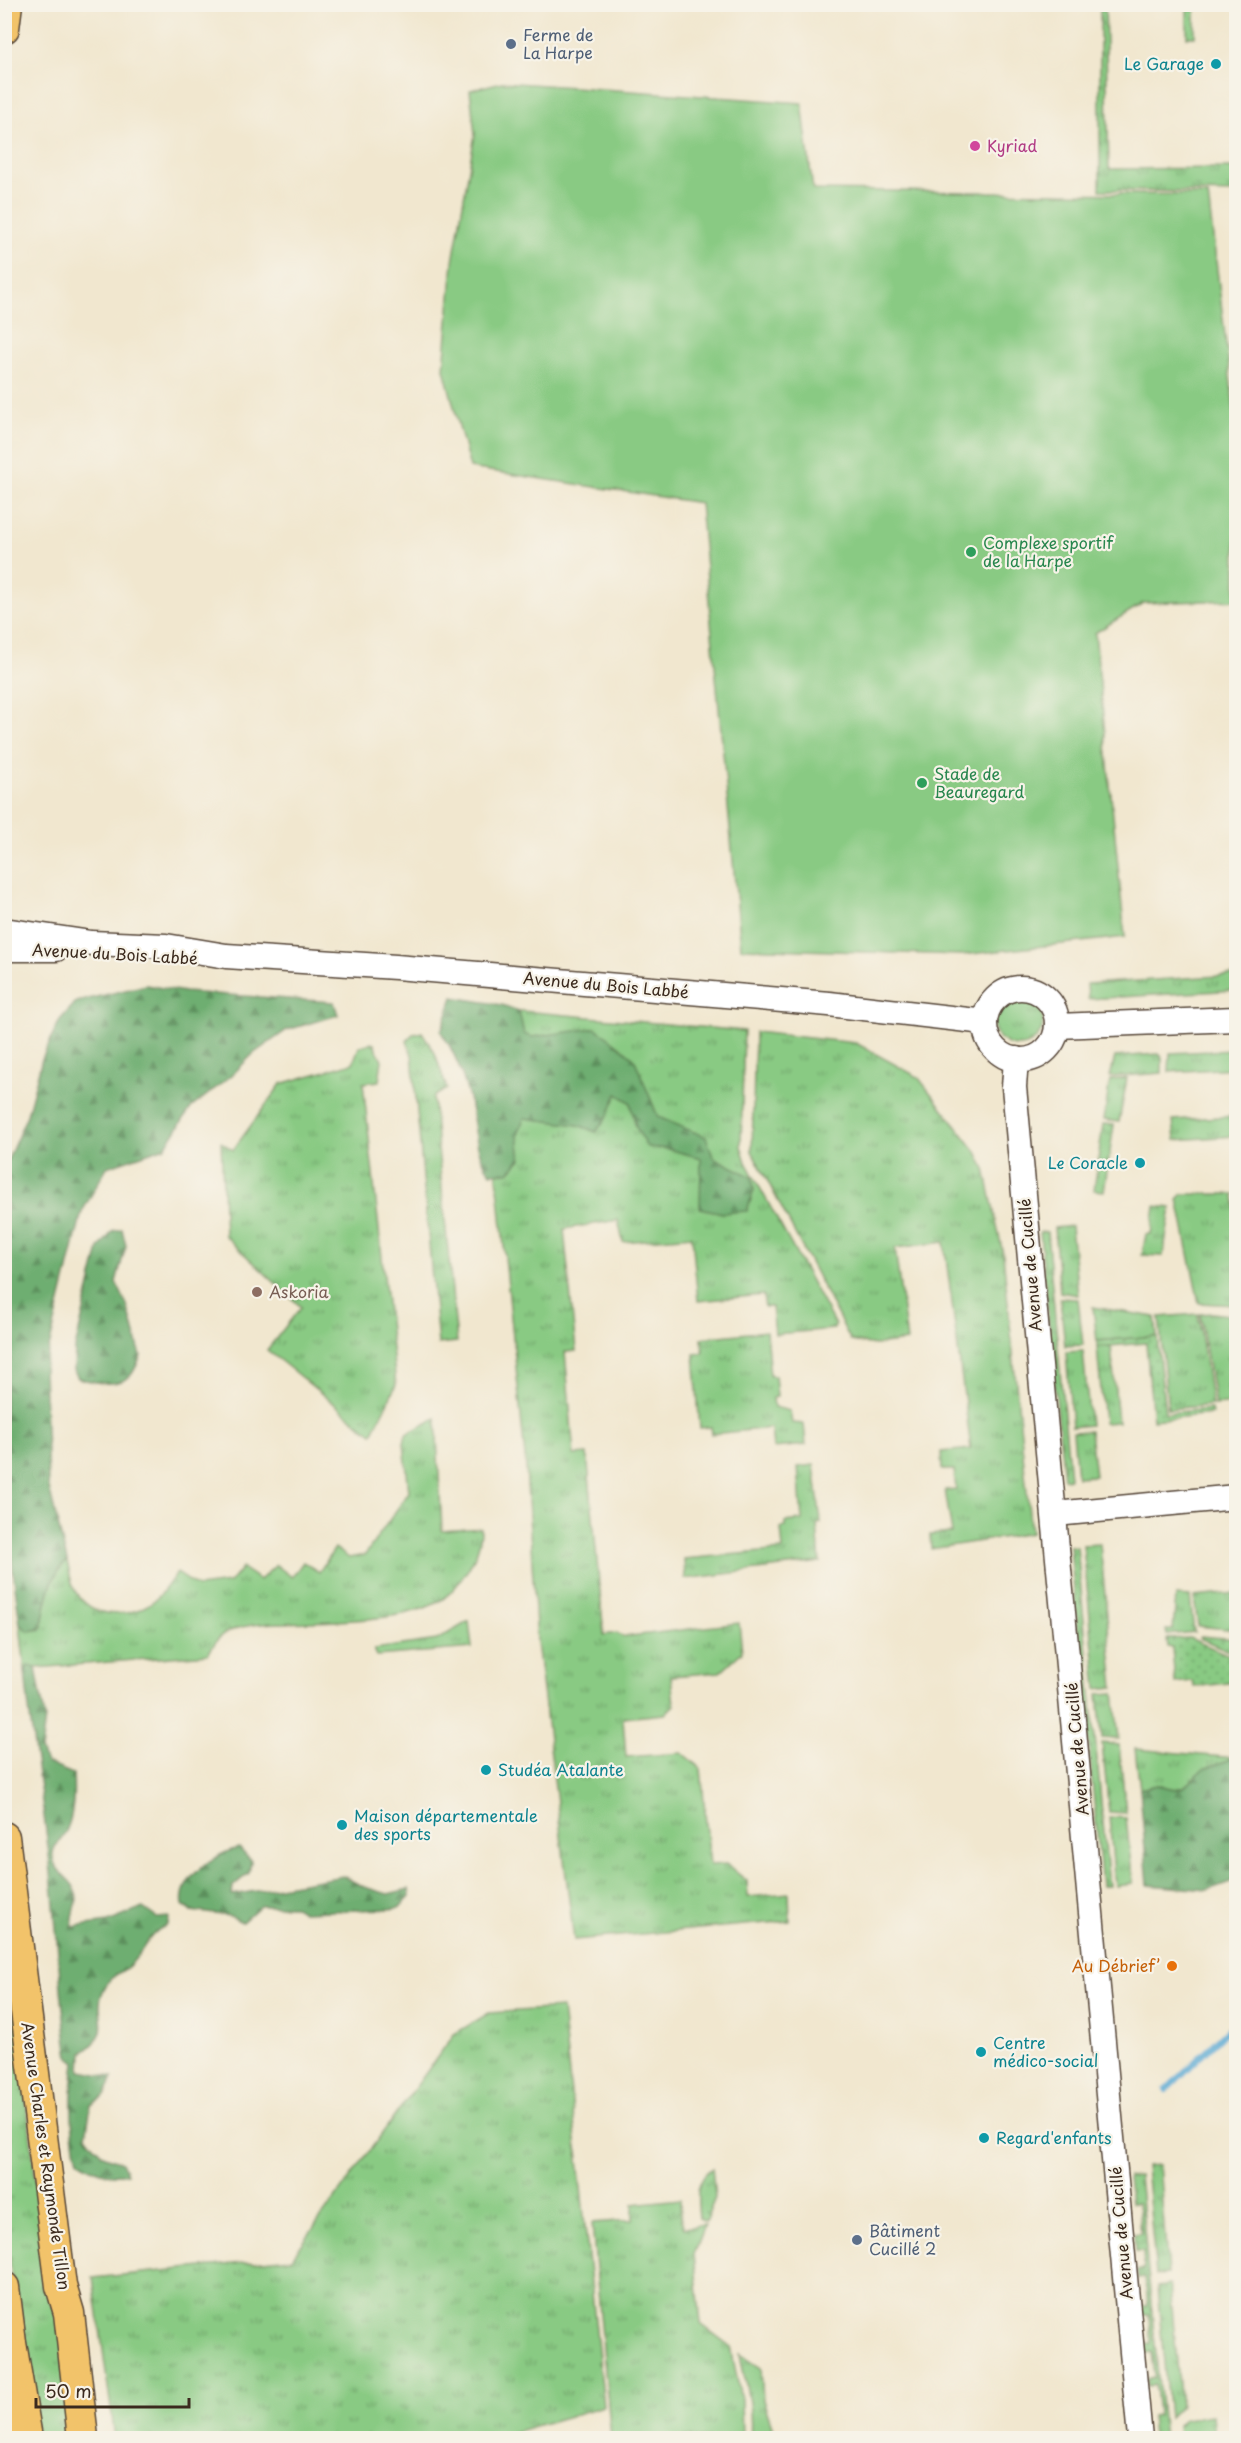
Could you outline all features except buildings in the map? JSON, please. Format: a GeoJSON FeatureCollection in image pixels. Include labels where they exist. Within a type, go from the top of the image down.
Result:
{"type":"FeatureCollection","features":[{"type":"Feature","properties":{"kind":"main road"},"geometry":{"type":"LineString","coordinates":[[4,28],[7,4]]}},
{"type":"Feature","properties":{"kind":"main road","name":"Avenue Charles et Raymonde Tillon"},"geometry":{"type":"LineString","coordinates":[[4,1837],[61,2286],[69,2313],[84,2439]]}},
{"type":"Feature","properties":{"kind":"main road"},"geometry":{"type":"LineString","coordinates":[[4,2288],[27,2439]]}},
{"type":"Feature","properties":{"kind":"street","name":"Avenue du Bois Labbé"},"geometry":{"type":"LineString","coordinates":[[4,918],[37,942]]}},
{"type":"Feature","properties":{"kind":"street","name":"Avenue du Bois Labbé"},"geometry":{"type":"LineString","coordinates":[[4,930],[37,942]]}},
{"type":"Feature","properties":{"kind":"street","name":"Avenue du Bois Labbé"},"geometry":{"type":"LineString","coordinates":[[4,949],[37,942],[166,946],[226,956],[396,967],[830,1004],[985,1022]]}},
{"type":"Feature","properties":{"kind":"street"},"geometry":{"type":"LineString","coordinates":[[4,957],[37,942]]}},
{"type":"Feature","properties":{"kind":"street"},"geometry":{"type":"LineString","coordinates":[[1023,988],[1044,996],[1056,1015],[1057,1026],[1054,1039],[1045,1050],[1036,1056],[1016,1059],[1006,1056],[990,1042],[985,1022],[993,1001],[1012,989],[1023,988]]}},
{"type":"Feature","properties":{"kind":"street"},"geometry":{"type":"LineString","coordinates":[[1057,1026],[1236,1019]]}},
{"type":"Feature","properties":{"kind":"street","name":"Avenue de Cucillé"},"geometry":{"type":"LineString","coordinates":[[1016,1059],[1014,1087],[1140,2439]]}},
{"type":"Feature","properties":{"kind":"street"},"geometry":{"type":"LineString","coordinates":[[1055,1514],[1236,1497]]}},
{"type":"Feature","properties":{"kind":"green space"},"geometry":{"type":"Polygon","coordinates":[[[1105,4],[1109,169],[1236,168],[1236,193],[1100,190],[1100,5],[1105,4]]]}},
{"type":"Feature","properties":{"kind":"green space"},"geometry":{"type":"Polygon","coordinates":[[[1187,5],[1195,5],[1195,37],[1187,37],[1187,5]]]}},
{"type":"Feature","properties":{"kind":"green space","name":"Complexe sportif de la Harpe"},"geometry":{"type":"Polygon","coordinates":[[[502,82],[802,103],[813,190],[1208,195],[1236,426],[1236,600],[1143,603],[1095,633],[1125,937],[962,955],[741,948],[700,503],[470,468],[444,369],[453,262],[475,134],[470,90],[502,82]]]}},
{"type":"Feature","properties":{"kind":"green space"},"geometry":{"type":"Polygon","coordinates":[[[1236,975],[1236,990],[1088,999],[1087,984],[1236,975]]]}},
{"type":"Feature","properties":{"kind":"green space"},"geometry":{"type":"Polygon","coordinates":[[[146,985],[185,992],[334,1002],[338,1015],[287,1030],[253,1054],[232,1075],[191,1108],[165,1147],[107,1167],[82,1212],[44,1368],[48,1484],[67,1561],[52,1584],[41,1629],[28,1631],[20,1624],[4,1502],[6,1164],[27,1115],[42,1059],[60,1020],[76,1002],[146,985]]]}},
{"type":"Feature","properties":{"kind":"green space"},"geometry":{"type":"Polygon","coordinates":[[[1018,996],[1027,998],[1038,1007],[1043,1021],[1041,1030],[1032,1041],[1018,1046],[1009,1044],[998,1035],[993,1021],[995,1012],[1004,1001],[1018,996]]]}},
{"type":"Feature","properties":{"kind":"green space"},"geometry":{"type":"Polygon","coordinates":[[[453,997],[502,1005],[519,1011],[524,1034],[532,1037],[596,1028],[634,1058],[658,1117],[706,1137],[713,1157],[752,1177],[754,1190],[747,1211],[722,1213],[700,1208],[701,1158],[668,1149],[647,1147],[636,1127],[630,1102],[617,1094],[608,1115],[596,1132],[578,1125],[524,1118],[518,1135],[521,1159],[509,1172],[491,1173],[479,1150],[463,1077],[456,1058],[441,1032],[453,997]]]}},
{"type":"Feature","properties":{"kind":"green space"},"geometry":{"type":"Polygon","coordinates":[[[511,1010],[744,1031],[741,1146],[746,1162],[835,1325],[834,1329],[775,1334],[772,1307],[765,1307],[763,1295],[698,1301],[692,1236],[623,1242],[618,1220],[564,1229],[576,1351],[565,1352],[574,1455],[587,1454],[604,1635],[617,1633],[623,1637],[739,1623],[742,1652],[720,1672],[671,1676],[674,1705],[665,1714],[623,1718],[626,1757],[682,1753],[701,1769],[710,1865],[726,1864],[747,1881],[748,1897],[789,1893],[790,1921],[574,1940],[537,1642],[526,1467],[491,1117],[511,1010]]]}},
{"type":"Feature","properties":{"kind":"green space"},"geometry":{"type":"Polygon","coordinates":[[[422,1032],[435,1053],[447,1089],[433,1097],[457,1342],[438,1344],[412,1055],[407,1041],[413,1034],[422,1032]]]}},
{"type":"Feature","properties":{"kind":"green space"},"geometry":{"type":"Polygon","coordinates":[[[755,1032],[856,1043],[918,1077],[978,1154],[985,1169],[1003,1254],[1031,1533],[931,1549],[930,1535],[952,1533],[945,1490],[956,1489],[954,1470],[942,1470],[941,1452],[971,1449],[944,1242],[895,1248],[907,1341],[875,1345],[851,1341],[752,1151],[755,1032]]]}},
{"type":"Feature","properties":{"kind":"green space"},"geometry":{"type":"Polygon","coordinates":[[[374,1044],[382,1060],[379,1081],[363,1083],[396,1385],[372,1434],[267,1350],[301,1307],[225,1236],[221,1142],[233,1150],[281,1084],[353,1063],[359,1047],[374,1044]]]}},
{"type":"Feature","properties":{"kind":"green space"},"geometry":{"type":"Polygon","coordinates":[[[1234,1050],[1236,1068],[1169,1072],[1170,1053],[1234,1050]]]}},
{"type":"Feature","properties":{"kind":"green space"},"geometry":{"type":"Polygon","coordinates":[[[1159,1054],[1162,1057],[1162,1073],[1110,1077],[1115,1057],[1159,1054]]]}},
{"type":"Feature","properties":{"kind":"green space"},"geometry":{"type":"Polygon","coordinates":[[[1127,1078],[1119,1122],[1104,1120],[1110,1080],[1127,1078]]]}},
{"type":"Feature","properties":{"kind":"green space"},"geometry":{"type":"Polygon","coordinates":[[[1236,1116],[1236,1136],[1175,1140],[1173,1120],[1236,1116]]]}},
{"type":"Feature","properties":{"kind":"green space"},"geometry":{"type":"Polygon","coordinates":[[[1103,1124],[1114,1125],[1104,1191],[1094,1190],[1103,1124]]]}},
{"type":"Feature","properties":{"kind":"green space"},"geometry":{"type":"Polygon","coordinates":[[[1183,1194],[1234,1194],[1236,1305],[1199,1303],[1178,1199],[1183,1194]]]}},
{"type":"Feature","properties":{"kind":"green space"},"geometry":{"type":"Polygon","coordinates":[[[1155,1206],[1171,1208],[1163,1256],[1142,1255],[1146,1234],[1151,1234],[1155,1206]]]}},
{"type":"Feature","properties":{"kind":"green space"},"geometry":{"type":"Polygon","coordinates":[[[1071,1226],[1078,1295],[1060,1292],[1054,1228],[1071,1226]]]}},
{"type":"Feature","properties":{"kind":"green space"},"geometry":{"type":"Polygon","coordinates":[[[122,1229],[126,1246],[116,1282],[127,1305],[141,1356],[133,1373],[124,1380],[104,1383],[78,1378],[74,1370],[75,1348],[99,1248],[113,1231],[122,1229]]]}},
{"type":"Feature","properties":{"kind":"green space"},"geometry":{"type":"Polygon","coordinates":[[[1040,1232],[1047,1232],[1070,1478],[1064,1479],[1040,1232]]]}},
{"type":"Feature","properties":{"kind":"green space"},"geometry":{"type":"Polygon","coordinates":[[[1060,1298],[1078,1299],[1083,1345],[1065,1346],[1060,1298]]]}},
{"type":"Feature","properties":{"kind":"green space"},"geometry":{"type":"Polygon","coordinates":[[[1093,1307],[1155,1317],[1157,1336],[1097,1341],[1093,1307]]]}},
{"type":"Feature","properties":{"kind":"green space"},"geometry":{"type":"Polygon","coordinates":[[[1198,1314],[1212,1405],[1168,1409],[1159,1317],[1198,1314]]]}},
{"type":"Feature","properties":{"kind":"green space"},"geometry":{"type":"Polygon","coordinates":[[[1200,1314],[1236,1316],[1236,1403],[1215,1405],[1200,1314]]]}},
{"type":"Feature","properties":{"kind":"green space"},"geometry":{"type":"Polygon","coordinates":[[[766,1331],[770,1376],[775,1376],[777,1397],[773,1398],[774,1407],[790,1411],[792,1423],[804,1424],[806,1445],[773,1448],[771,1428],[712,1434],[711,1427],[700,1428],[694,1354],[703,1353],[702,1338],[766,1331]]]}},
{"type":"Feature","properties":{"kind":"green space"},"geometry":{"type":"Polygon","coordinates":[[[1157,1336],[1165,1413],[1211,1409],[1212,1414],[1153,1420],[1146,1343],[1097,1347],[1097,1341],[1157,1336]]]}},
{"type":"Feature","properties":{"kind":"green space"},"geometry":{"type":"Polygon","coordinates":[[[1111,1346],[1118,1422],[1104,1423],[1097,1347],[1111,1346]]]}},
{"type":"Feature","properties":{"kind":"green space"},"geometry":{"type":"Polygon","coordinates":[[[1083,1351],[1090,1425],[1072,1427],[1066,1352],[1083,1351]]]}},
{"type":"Feature","properties":{"kind":"green space"},"geometry":{"type":"Polygon","coordinates":[[[436,1418],[442,1531],[481,1528],[478,1548],[470,1566],[454,1589],[440,1601],[420,1610],[381,1618],[247,1626],[224,1634],[208,1654],[36,1668],[29,1665],[25,1671],[20,1624],[28,1631],[41,1629],[52,1584],[67,1561],[73,1586],[81,1599],[98,1611],[118,1614],[148,1605],[159,1596],[177,1573],[198,1587],[229,1583],[242,1568],[260,1580],[276,1565],[292,1577],[303,1562],[319,1572],[335,1548],[349,1558],[365,1555],[409,1492],[404,1443],[406,1434],[436,1418]]]}},
{"type":"Feature","properties":{"kind":"green space"},"geometry":{"type":"Polygon","coordinates":[[[1090,1431],[1095,1476],[1077,1477],[1073,1432],[1090,1431]]]}},
{"type":"Feature","properties":{"kind":"green space"},"geometry":{"type":"Polygon","coordinates":[[[814,1465],[821,1523],[817,1524],[820,1562],[685,1579],[684,1559],[783,1550],[781,1528],[785,1527],[785,1522],[802,1520],[798,1467],[814,1465]]]}},
{"type":"Feature","properties":{"kind":"green space"},"geometry":{"type":"Polygon","coordinates":[[[1100,1544],[1114,1687],[1097,1689],[1083,1545],[1100,1544]]]}},
{"type":"Feature","properties":{"kind":"green space"},"geometry":{"type":"Polygon","coordinates":[[[1070,1546],[1077,1547],[1109,1886],[1102,1886],[1070,1546]]]}},
{"type":"Feature","properties":{"kind":"green space"},"geometry":{"type":"Polygon","coordinates":[[[1236,1593],[1236,1630],[1198,1626],[1194,1597],[1236,1593]]]}},
{"type":"Feature","properties":{"kind":"green space"},"geometry":{"type":"Polygon","coordinates":[[[1176,1596],[1190,1597],[1194,1632],[1167,1635],[1166,1630],[1173,1630],[1176,1596]]]}},
{"type":"Feature","properties":{"kind":"green space"},"geometry":{"type":"Polygon","coordinates":[[[469,1621],[472,1648],[377,1656],[374,1649],[437,1640],[469,1621]]]}},
{"type":"Feature","properties":{"kind":"green space"},"geometry":{"type":"Polygon","coordinates":[[[1200,1636],[1236,1639],[1236,1654],[1199,1638],[1200,1636]]]}},
{"type":"Feature","properties":{"kind":"green space"},"geometry":{"type":"Polygon","coordinates":[[[1189,1638],[1236,1658],[1236,1682],[1194,1687],[1193,1681],[1175,1683],[1172,1648],[1168,1647],[1167,1639],[1189,1638]]]}},
{"type":"Feature","properties":{"kind":"green space"},"geometry":{"type":"Polygon","coordinates":[[[29,1665],[36,1668],[45,1718],[41,1750],[46,1763],[73,1774],[71,1816],[67,1829],[55,1846],[53,1861],[71,1882],[76,1892],[73,1927],[108,1922],[143,1908],[157,1918],[169,1917],[168,1925],[156,1932],[135,1960],[107,1984],[100,2007],[102,2029],[93,2044],[82,2053],[81,2071],[113,2077],[105,2096],[91,2105],[86,2136],[103,2155],[122,2162],[127,2173],[107,2174],[96,2170],[78,2160],[75,2148],[72,2111],[75,2062],[69,2057],[63,2014],[49,1857],[25,1671],[29,1665]]]}},
{"type":"Feature","properties":{"kind":"green space"},"geometry":{"type":"Polygon","coordinates":[[[1114,1693],[1119,1739],[1102,1738],[1098,1694],[1114,1693]]]}},
{"type":"Feature","properties":{"kind":"green space"},"geometry":{"type":"Polygon","coordinates":[[[1102,1743],[1119,1745],[1126,1813],[1109,1812],[1102,1743]]]}},
{"type":"Feature","properties":{"kind":"green space"},"geometry":{"type":"Polygon","coordinates":[[[1135,1749],[1235,1758],[1204,1769],[1184,1787],[1175,1789],[1157,1785],[1140,1789],[1135,1749]]]}},
{"type":"Feature","properties":{"kind":"green space"},"geometry":{"type":"Polygon","coordinates":[[[1236,1757],[1236,1880],[1208,1890],[1148,1885],[1140,1789],[1157,1785],[1175,1789],[1184,1787],[1204,1769],[1236,1757]]]}},
{"type":"Feature","properties":{"kind":"green space"},"geometry":{"type":"Polygon","coordinates":[[[1109,1817],[1126,1818],[1133,1884],[1115,1886],[1109,1817]]]}},
{"type":"Feature","properties":{"kind":"green space"},"geometry":{"type":"Polygon","coordinates":[[[239,1848],[251,1861],[249,1873],[233,1886],[232,1895],[343,1876],[364,1887],[388,1894],[409,1889],[410,1897],[399,1908],[387,1909],[303,1912],[293,1906],[260,1906],[242,1922],[230,1916],[191,1911],[183,1905],[186,1885],[192,1876],[220,1855],[239,1848]]]}},
{"type":"Feature","properties":{"kind":"green space"},"geometry":{"type":"Polygon","coordinates":[[[4,1911],[50,2302],[62,2321],[73,2438],[38,2438],[21,2367],[4,2207],[4,1911]]]}},
{"type":"Feature","properties":{"kind":"green space"},"geometry":{"type":"Polygon","coordinates":[[[562,2008],[604,2406],[493,2438],[115,2438],[93,2278],[292,2258],[454,2034],[489,2013],[562,2008]]]}},
{"type":"Feature","properties":{"kind":"green space"},"geometry":{"type":"Polygon","coordinates":[[[1159,2165],[1168,2274],[1156,2275],[1146,2166],[1159,2165]]]}},
{"type":"Feature","properties":{"kind":"green space"},"geometry":{"type":"Polygon","coordinates":[[[712,2168],[715,2198],[705,2222],[699,2219],[698,2191],[702,2179],[712,2168]]]}},
{"type":"Feature","properties":{"kind":"green space"},"geometry":{"type":"Polygon","coordinates":[[[1139,2176],[1164,2438],[1153,2436],[1151,2416],[1158,2415],[1155,2385],[1148,2386],[1147,2379],[1155,2377],[1152,2352],[1145,2353],[1144,2344],[1151,2343],[1149,2315],[1141,2315],[1141,2307],[1148,2306],[1145,2277],[1138,2278],[1137,2271],[1144,2269],[1143,2252],[1135,2252],[1134,2234],[1141,2233],[1138,2203],[1131,2203],[1128,2177],[1139,2176]]]}},
{"type":"Feature","properties":{"kind":"green space"},"geometry":{"type":"Polygon","coordinates":[[[680,2199],[681,2220],[684,2228],[705,2225],[694,2254],[701,2324],[731,2347],[741,2399],[742,2438],[611,2438],[592,2223],[633,2220],[633,2204],[680,2199]]]}},
{"type":"Feature","properties":{"kind":"green space"},"geometry":{"type":"Polygon","coordinates":[[[1170,2285],[1181,2406],[1169,2418],[1157,2287],[1170,2285]]]}},
{"type":"Feature","properties":{"kind":"green space"},"geometry":{"type":"Polygon","coordinates":[[[740,2354],[761,2368],[763,2400],[776,2438],[750,2438],[749,2407],[740,2354]]]}},
{"type":"Feature","properties":{"kind":"green space"},"geometry":{"type":"Polygon","coordinates":[[[1212,2415],[1214,2438],[1179,2438],[1178,2425],[1184,2419],[1212,2415]]]}},
{"type":"Feature","properties":{"kind":"waterway"},"geometry":{"type":"LineString","coordinates":[[1166,2090],[1236,2022]]}},
{"type":"Feature","properties":{"kind":"place","name":"Ferme de La Harpe"},"geometry":{"type":"Point","coordinates":[511,44]}},
{"type":"Feature","properties":{"kind":"place","name":"Le Garage"},"geometry":{"type":"Point","coordinates":[1216,64]}},
{"type":"Feature","properties":{"kind":"place","name":"Kyriad"},"geometry":{"type":"Point","coordinates":[975,146]}},
{"type":"Feature","properties":{"kind":"place","name":"Complexe sportif de la Harpe"},"geometry":{"type":"Point","coordinates":[971,552]}},
{"type":"Feature","properties":{"kind":"place","name":"Stade de Beauregard"},"geometry":{"type":"Point","coordinates":[922,783]}},
{"type":"Feature","properties":{"kind":"place","name":"Le Coracle"},"geometry":{"type":"Point","coordinates":[1140,1163]}},
{"type":"Feature","properties":{"kind":"place","name":"Askoria"},"geometry":{"type":"Point","coordinates":[257,1292]}},
{"type":"Feature","properties":{"kind":"place","name":"Studéa Atalante"},"geometry":{"type":"Point","coordinates":[486,1770]}},
{"type":"Feature","properties":{"kind":"place","name":"Maison départementale des sports"},"geometry":{"type":"Point","coordinates":[342,1825]}},
{"type":"Feature","properties":{"kind":"place","name":"Au Débrief’"},"geometry":{"type":"Point","coordinates":[1172,1966]}},
{"type":"Feature","properties":{"kind":"place","name":"Centre médico-social"},"geometry":{"type":"Point","coordinates":[981,2052]}},
{"type":"Feature","properties":{"kind":"place","name":"Regard'enfants"},"geometry":{"type":"Point","coordinates":[984,2138]}},
{"type":"Feature","properties":{"kind":"place","name":"Bâtiment Cucillé 2"},"geometry":{"type":"Point","coordinates":[857,2240]}}]}
